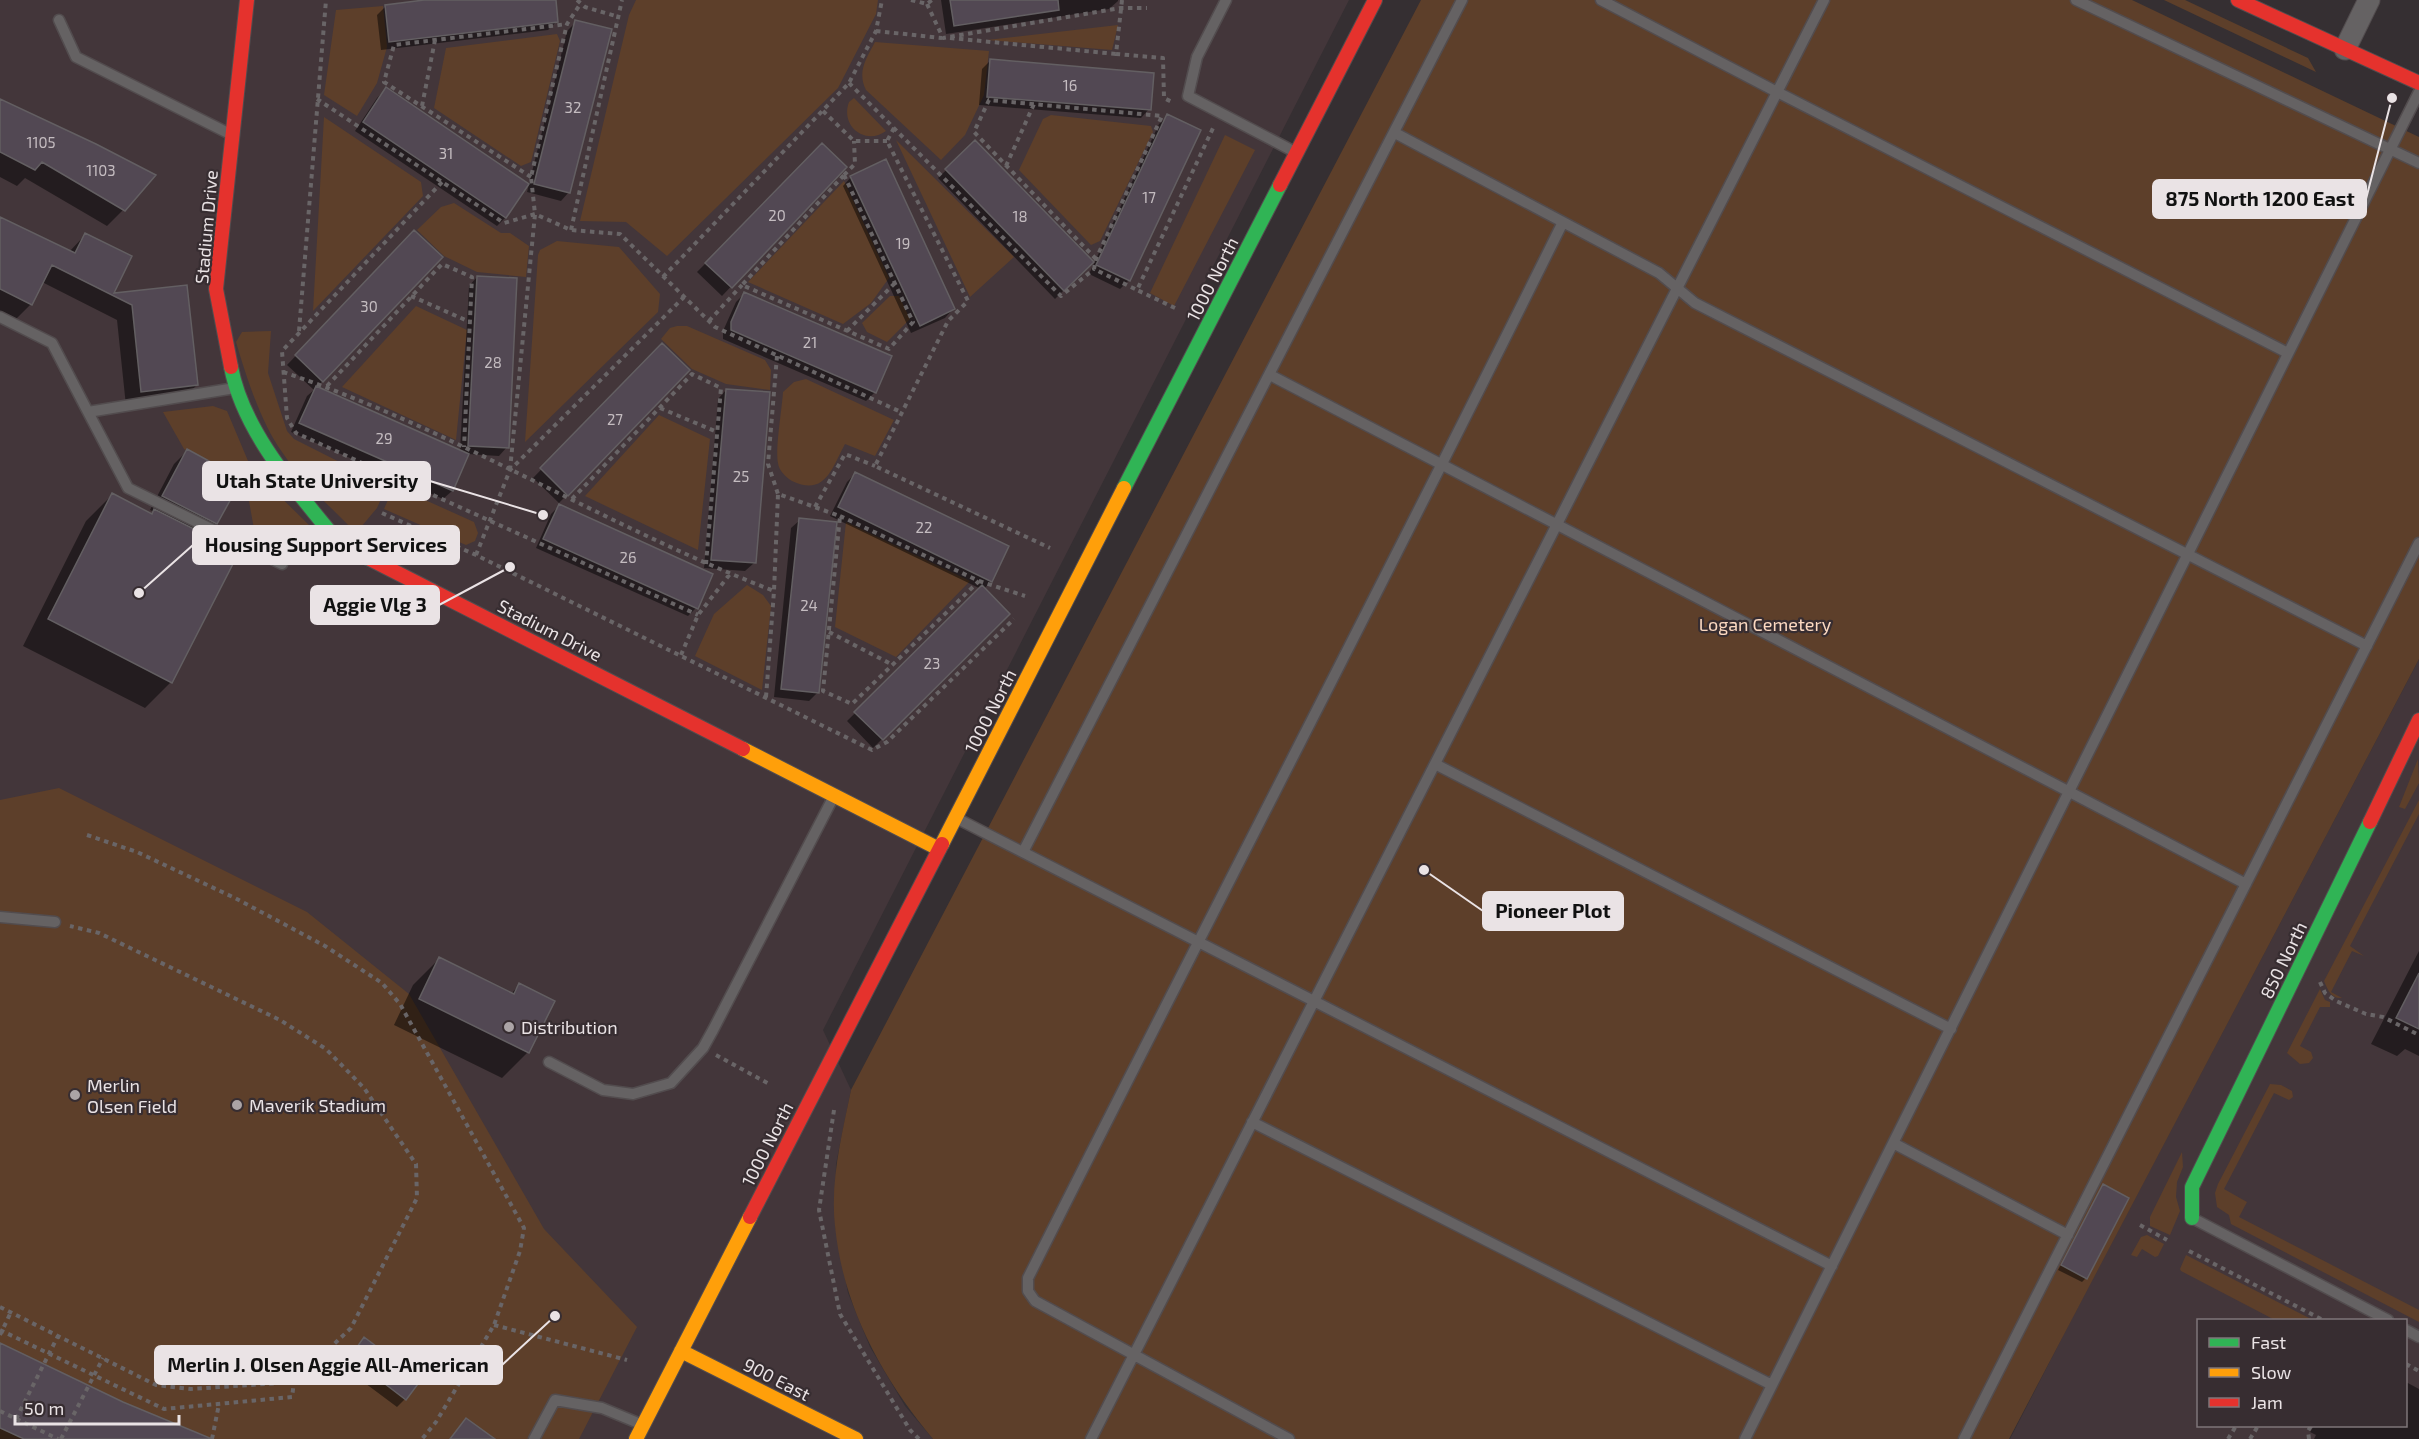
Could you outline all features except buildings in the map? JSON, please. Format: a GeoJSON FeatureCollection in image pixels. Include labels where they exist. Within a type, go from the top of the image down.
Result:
{"type":"FeatureCollection","features":[{"type":"Feature","properties":{"kind":"street","name":"Stadium Drive"},"geometry":{"type":"LineString","coordinates":[[248,0],[216,289],[235,388],[274,463],[335,538],[346,547],[939,849]]}},
{"type":"Feature","properties":{"kind":"street","name":"1000 North"},"geometry":{"type":"LineString","coordinates":[[636,1439],[1376,0]]}},
{"type":"Feature","properties":{"kind":"street"},"geometry":{"type":"LineString","coordinates":[[2238,0],[2419,83]]}},
{"type":"Feature","properties":{"kind":"street"},"geometry":{"type":"LineString","coordinates":[[2345,49],[2369,0]]}},
{"type":"Feature","properties":{"kind":"street","name":"850 North"},"geometry":{"type":"LineString","coordinates":[[2192,1218],[2192,1187],[2419,720]]}},
{"type":"Feature","properties":{"kind":"street","name":"900 East"},"geometry":{"type":"LineString","coordinates":[[681,1351],[856,1439]]}},
{"type":"Feature","properties":{"kind":"lane"},"geometry":{"type":"LineString","coordinates":[[1226,0],[1197,57],[1188,96],[1297,153]]}},
{"type":"Feature","properties":{"kind":"lane"},"geometry":{"type":"LineString","coordinates":[[1023,852],[1462,0]]}},
{"type":"Feature","properties":{"kind":"lane"},"geometry":{"type":"LineString","coordinates":[[1601,0],[2288,353]]}},
{"type":"Feature","properties":{"kind":"lane"},"geometry":{"type":"LineString","coordinates":[[1091,1439],[1824,0]]}},
{"type":"Feature","properties":{"kind":"lane"},"geometry":{"type":"LineString","coordinates":[[2076,0],[2419,163]]}},
{"type":"Feature","properties":{"kind":"lane"},"geometry":{"type":"LineString","coordinates":[[59,20],[76,57],[233,136]]}},
{"type":"Feature","properties":{"kind":"lane"},"geometry":{"type":"LineString","coordinates":[[1745,1439],[2419,92]]}},
{"type":"Feature","properties":{"kind":"lane"},"geometry":{"type":"LineString","coordinates":[[1395,133],[1659,273],[1695,303],[2367,646]]}},
{"type":"Feature","properties":{"kind":"lane"},"geometry":{"type":"LineString","coordinates":[[1289,1439],[1035,1301],[1028,1291],[1028,1278],[1197,941],[1443,465],[1563,222]]}},
{"type":"Feature","properties":{"kind":"lane"},"geometry":{"type":"LineString","coordinates":[[0,317],[52,343],[128,488],[282,564]]}},
{"type":"Feature","properties":{"kind":"lane"},"geometry":{"type":"LineString","coordinates":[[1269,375],[2246,884]]}},
{"type":"Feature","properties":{"kind":"lane"},"geometry":{"type":"LineString","coordinates":[[88,412],[235,388]]}},
{"type":"Feature","properties":{"kind":"lane"},"geometry":{"type":"LineString","coordinates":[[1964,1439],[2419,543]]}},
{"type":"Feature","properties":{"kind":"lane"},"geometry":{"type":"LineString","coordinates":[[1435,764],[1951,1029]]}},
{"type":"Feature","properties":{"kind":"lane"},"geometry":{"type":"LineString","coordinates":[[549,1062],[603,1090],[633,1094],[671,1083],[702,1048],[834,796]]}},
{"type":"Feature","properties":{"kind":"lane"},"geometry":{"type":"LineString","coordinates":[[956,818],[1832,1266]]}},
{"type":"Feature","properties":{"kind":"lane"},"geometry":{"type":"LineString","coordinates":[[0,916],[55,922]]}},
{"type":"Feature","properties":{"kind":"lane"},"geometry":{"type":"LineString","coordinates":[[1252,1122],[1772,1386]]}},
{"type":"Feature","properties":{"kind":"lane"},"geometry":{"type":"LineString","coordinates":[[1893,1143],[2068,1235]]}},
{"type":"Feature","properties":{"kind":"lane"},"geometry":{"type":"LineString","coordinates":[[2192,1218],[2386,1319]]}},
{"type":"Feature","properties":{"kind":"lane"},"geometry":{"type":"LineString","coordinates":[[534,1439],[555,1400],[602,1408],[643,1425]]}},
{"type":"Feature","properties":{"kind":"path"},"geometry":{"type":"LineString","coordinates":[[299,332],[326,0]]}},
{"type":"Feature","properties":{"kind":"path"},"geometry":{"type":"LineString","coordinates":[[571,230],[622,0]]}},
{"type":"Feature","properties":{"kind":"path"},"geometry":{"type":"LineString","coordinates":[[663,277],[849,83],[876,31],[882,0]]}},
{"type":"Feature","properties":{"kind":"path"},"geometry":{"type":"LineString","coordinates":[[910,0],[927,4]]}},
{"type":"Feature","properties":{"kind":"path"},"geometry":{"type":"LineString","coordinates":[[927,4],[932,0]]}},
{"type":"Feature","properties":{"kind":"path"},"geometry":{"type":"LineString","coordinates":[[1116,54],[1122,0]]}},
{"type":"Feature","properties":{"kind":"path"},"geometry":{"type":"LineString","coordinates":[[476,555],[510,470],[535,214],[531,177],[567,24],[579,2],[585,7],[619,17]]}},
{"type":"Feature","properties":{"kind":"path"},"geometry":{"type":"LineString","coordinates":[[927,4],[943,38]]}},
{"type":"Feature","properties":{"kind":"path"},"geometry":{"type":"LineString","coordinates":[[943,38],[1121,9],[1147,8]]}},
{"type":"Feature","properties":{"kind":"path"},"geometry":{"type":"LineString","coordinates":[[531,177],[384,82],[394,45],[567,24]]}},
{"type":"Feature","properties":{"kind":"path"},"geometry":{"type":"LineString","coordinates":[[876,31],[1162,58],[1164,98],[1185,108]]}},
{"type":"Feature","properties":{"kind":"path"},"geometry":{"type":"LineString","coordinates":[[422,106],[435,40]]}},
{"type":"Feature","properties":{"kind":"path"},"geometry":{"type":"LineString","coordinates":[[849,83],[1061,296],[1094,269],[1096,259],[1162,116],[989,100],[974,132],[1096,259]]}},
{"type":"Feature","properties":{"kind":"path"},"geometry":{"type":"LineString","coordinates":[[317,99],[504,223],[535,214],[571,230],[620,234],[715,327],[901,412]]}},
{"type":"Feature","properties":{"kind":"path"},"geometry":{"type":"LineString","coordinates":[[1006,166],[1034,104]]}},
{"type":"Feature","properties":{"kind":"path"},"geometry":{"type":"LineString","coordinates":[[822,111],[854,141],[887,141]]}},
{"type":"Feature","properties":{"kind":"path"},"geometry":{"type":"LineString","coordinates":[[1137,290],[1216,122]]}},
{"type":"Feature","properties":{"kind":"path"},"geometry":{"type":"LineString","coordinates":[[887,141],[894,128]]}},
{"type":"Feature","properties":{"kind":"path"},"geometry":{"type":"LineString","coordinates":[[709,321],[855,164],[854,141]]}},
{"type":"Feature","properties":{"kind":"path"},"geometry":{"type":"LineString","coordinates":[[875,466],[948,321],[968,301],[887,141]]}},
{"type":"Feature","properties":{"kind":"path"},"geometry":{"type":"LineString","coordinates":[[742,285],[889,349],[913,322],[844,176]]}},
{"type":"Feature","properties":{"kind":"path"},"geometry":{"type":"LineString","coordinates":[[442,182],[282,351],[287,418],[296,433],[698,615]]}},
{"type":"Feature","properties":{"kind":"path"},"geometry":{"type":"LineString","coordinates":[[327,386],[442,264],[472,278],[464,447]]}},
{"type":"Feature","properties":{"kind":"path"},"geometry":{"type":"LineString","coordinates":[[1094,269],[1175,308]]}},
{"type":"Feature","properties":{"kind":"path"},"geometry":{"type":"LineString","coordinates":[[847,331],[895,283]]}},
{"type":"Feature","properties":{"kind":"path"},"geometry":{"type":"LineString","coordinates":[[411,296],[470,322]]}},
{"type":"Feature","properties":{"kind":"path"},"geometry":{"type":"LineString","coordinates":[[510,470],[684,297]]}},
{"type":"Feature","properties":{"kind":"path"},"geometry":{"type":"LineString","coordinates":[[766,697],[778,494],[768,464],[777,356]]}},
{"type":"Feature","properties":{"kind":"path"},"geometry":{"type":"LineString","coordinates":[[283,372],[327,386],[464,447],[706,564],[774,591]]}},
{"type":"Feature","properties":{"kind":"path"},"geometry":{"type":"LineString","coordinates":[[572,499],[692,374],[721,388],[706,564]]}},
{"type":"Feature","properties":{"kind":"path"},"geometry":{"type":"LineString","coordinates":[[660,408],[717,432]]}},
{"type":"Feature","properties":{"kind":"path"},"geometry":{"type":"LineString","coordinates":[[815,507],[845,454],[1050,548]]}},
{"type":"Feature","properties":{"kind":"path"},"geometry":{"type":"LineString","coordinates":[[778,494],[840,516],[979,580],[1025,597]]}},
{"type":"Feature","properties":{"kind":"path"},"geometry":{"type":"LineString","coordinates":[[382,513],[476,555],[872,750],[887,742],[1014,619]]}},
{"type":"Feature","properties":{"kind":"path"},"geometry":{"type":"LineString","coordinates":[[840,516],[823,691],[852,704],[979,580]]}},
{"type":"Feature","properties":{"kind":"path"},"geometry":{"type":"LineString","coordinates":[[681,655],[698,615],[730,574]]}},
{"type":"Feature","properties":{"kind":"path"},"geometry":{"type":"LineString","coordinates":[[829,632],[893,665]]}},
{"type":"Feature","properties":{"kind":"path"},"geometry":{"type":"LineString","coordinates":[[87,835],[156,861],[235,898],[325,946],[382,983],[400,1004],[524,1228],[520,1251],[494,1324],[436,1422],[422,1439]]}},
{"type":"Feature","properties":{"kind":"path"},"geometry":{"type":"LineString","coordinates":[[11,1312],[1,1332],[164,1409],[292,1397],[294,1382],[351,1328],[417,1198],[417,1164],[364,1088],[326,1049],[280,1020],[99,933],[55,922]]}},
{"type":"Feature","properties":{"kind":"path"},"geometry":{"type":"LineString","coordinates":[[2320,982],[2325,993],[2336,1001],[2366,1014],[2383,1017],[2419,1035]]}},
{"type":"Feature","properties":{"kind":"path"},"geometry":{"type":"LineString","coordinates":[[702,1048],[771,1085]]}},
{"type":"Feature","properties":{"kind":"path"},"geometry":{"type":"LineString","coordinates":[[835,1110],[819,1210],[840,1314],[910,1430],[919,1439]]}},
{"type":"Feature","properties":{"kind":"path"},"geometry":{"type":"LineString","coordinates":[[2140,1225],[2167,1240]]}},
{"type":"Feature","properties":{"kind":"path"},"geometry":{"type":"LineString","coordinates":[[2189,1251],[2321,1319]]}},
{"type":"Feature","properties":{"kind":"path"},"geometry":{"type":"LineString","coordinates":[[0,1307],[156,1384],[191,1389],[294,1382]]}},
{"type":"Feature","properties":{"kind":"path"},"geometry":{"type":"LineString","coordinates":[[494,1324],[627,1360]]}},
{"type":"Feature","properties":{"kind":"path"},"geometry":{"type":"LineString","coordinates":[[16,1419],[58,1336]]}},
{"type":"Feature","properties":{"kind":"path"},"geometry":{"type":"LineString","coordinates":[[0,1411],[60,1439],[103,1358]]}},
{"type":"Feature","properties":{"kind":"path"},"geometry":{"type":"LineString","coordinates":[[212,1439],[219,1404]]}},
{"type":"Feature","properties":{"kind":"shaded area"},"geometry":{"type":"Polygon","coordinates":[[[0,0],[1349,0],[823,1030],[851,1090],[836,1164],[835,1225],[848,1293],[870,1347],[905,1406],[933,1439],[0,1439],[0,0]]]}},
{"type":"Feature","properties":{"kind":"shaded area"},"geometry":{"type":"Polygon","coordinates":[[[2419,659],[2419,1439],[2010,1439],[2068,1326],[2419,659]]]}},
{"type":"Feature","properties":{"kind":"green space"},"geometry":{"type":"Polygon","coordinates":[[[636,0],[878,0],[876,14],[838,88],[667,256],[626,222],[580,221],[629,15],[636,0]]]}},
{"type":"Feature","properties":{"kind":"green space","name":"Logan Cemetery"},"geometry":{"type":"Polygon","coordinates":[[[1421,0],[2132,0],[2419,137],[2419,659],[2009,1439],[933,1439],[897,1391],[868,1340],[856,1313],[839,1256],[834,1209],[838,1158],[851,1090],[1421,0]]]}},
{"type":"Feature","properties":{"kind":"green space"},"geometry":{"type":"Polygon","coordinates":[[[2164,0],[2185,0],[2308,58],[2316,72],[2164,0]]]}},
{"type":"Feature","properties":{"kind":"green space"},"geometry":{"type":"Polygon","coordinates":[[[383,6],[387,47],[377,83],[357,116],[324,95],[336,10],[383,6]]]}},
{"type":"Feature","properties":{"kind":"green space"},"geometry":{"type":"Polygon","coordinates":[[[1118,25],[1112,50],[987,40],[1118,25]]]}},
{"type":"Feature","properties":{"kind":"green space"},"geometry":{"type":"Polygon","coordinates":[[[557,34],[560,41],[531,162],[521,166],[434,108],[446,48],[557,34]]]}},
{"type":"Feature","properties":{"kind":"green space"},"geometry":{"type":"Polygon","coordinates":[[[875,42],[989,51],[984,95],[965,135],[941,160],[866,90],[862,77],[863,71],[875,42]]]}},
{"type":"Feature","properties":{"kind":"green space"},"geometry":{"type":"Polygon","coordinates":[[[854,98],[886,131],[878,135],[863,135],[851,126],[847,111],[849,102],[854,98]]]}},
{"type":"Feature","properties":{"kind":"green space"},"geometry":{"type":"Polygon","coordinates":[[[1051,115],[1151,126],[1153,132],[1100,241],[1091,245],[1019,170],[1043,119],[1051,115]]]}},
{"type":"Feature","properties":{"kind":"green space"},"geometry":{"type":"Polygon","coordinates":[[[324,117],[421,182],[423,196],[313,311],[324,117]]]}},
{"type":"Feature","properties":{"kind":"green space"},"geometry":{"type":"Polygon","coordinates":[[[1225,135],[1255,150],[1174,306],[1150,293],[1225,135]]]}},
{"type":"Feature","properties":{"kind":"green space"},"geometry":{"type":"Polygon","coordinates":[[[896,140],[1014,257],[970,297],[896,140]]]}},
{"type":"Feature","properties":{"kind":"green space"},"geometry":{"type":"Polygon","coordinates":[[[844,181],[889,278],[871,303],[843,324],[748,282],[844,181]]]}},
{"type":"Feature","properties":{"kind":"green space"},"geometry":{"type":"Polygon","coordinates":[[[454,203],[501,233],[510,233],[529,246],[526,277],[477,272],[444,256],[417,230],[441,207],[454,203]]]}},
{"type":"Feature","properties":{"kind":"green space"},"geometry":{"type":"Polygon","coordinates":[[[557,241],[619,247],[660,294],[658,312],[525,442],[538,255],[540,250],[557,241]]]}},
{"type":"Feature","properties":{"kind":"green space"},"geometry":{"type":"Polygon","coordinates":[[[890,296],[899,296],[910,319],[887,342],[867,332],[862,323],[890,296]]]}},
{"type":"Feature","properties":{"kind":"green space"},"geometry":{"type":"Polygon","coordinates":[[[416,306],[467,330],[456,440],[342,387],[416,306]]]}},
{"type":"Feature","properties":{"kind":"green space"},"geometry":{"type":"Polygon","coordinates":[[[687,326],[765,360],[771,370],[770,390],[726,384],[692,369],[661,339],[670,328],[687,326]]]}},
{"type":"Feature","properties":{"kind":"green space"},"geometry":{"type":"Polygon","coordinates":[[[271,331],[268,373],[287,431],[294,439],[387,486],[377,508],[356,533],[290,463],[274,440],[261,413],[236,342],[242,332],[271,331]]]}},
{"type":"Feature","properties":{"kind":"green space"},"geometry":{"type":"Polygon","coordinates":[[[806,379],[894,420],[875,456],[845,444],[826,478],[812,485],[803,485],[787,478],[780,469],[777,457],[783,392],[794,382],[806,379]]]}},
{"type":"Feature","properties":{"kind":"green space"},"geometry":{"type":"Polygon","coordinates":[[[213,406],[227,411],[251,468],[309,525],[297,548],[256,540],[245,479],[184,449],[163,412],[213,406]]]}},
{"type":"Feature","properties":{"kind":"green space"},"geometry":{"type":"Polygon","coordinates":[[[659,415],[710,439],[698,550],[585,496],[659,415]]]}},
{"type":"Feature","properties":{"kind":"green space"},"geometry":{"type":"Polygon","coordinates":[[[394,486],[474,522],[478,533],[475,541],[466,545],[384,509],[394,486]]]}},
{"type":"Feature","properties":{"kind":"green space"},"geometry":{"type":"Polygon","coordinates":[[[846,522],[970,581],[896,657],[835,627],[846,522]]]}},
{"type":"Feature","properties":{"kind":"green space"},"geometry":{"type":"Polygon","coordinates":[[[747,585],[763,595],[771,606],[762,690],[695,656],[714,614],[747,585]]]}},
{"type":"Feature","properties":{"kind":"green space"},"geometry":{"type":"Polygon","coordinates":[[[2418,759],[2419,783],[2405,809],[2399,807],[2418,759]]]}},
{"type":"Feature","properties":{"kind":"green space","name":"Maverik Stadium"},"geometry":{"type":"Polygon","coordinates":[[[59,788],[307,912],[409,994],[544,1229],[637,1327],[579,1439],[0,1439],[0,800],[59,788]]]}},
{"type":"Feature","properties":{"kind":"green space"},"geometry":{"type":"Polygon","coordinates":[[[2419,800],[2419,814],[2350,946],[2364,956],[2352,951],[2331,992],[2342,998],[2335,997],[2330,993],[2324,981],[2419,800]]]}},
{"type":"Feature","properties":{"kind":"green space"},"geometry":{"type":"Polygon","coordinates":[[[2320,989],[2325,1000],[2330,1002],[2330,1007],[2320,1007],[2300,1046],[2311,1052],[2313,1058],[2309,1063],[2300,1064],[2287,1053],[2320,989]]]}},
{"type":"Feature","properties":{"kind":"green space"},"geometry":{"type":"Polygon","coordinates":[[[2270,1084],[2281,1085],[2292,1091],[2293,1097],[2289,1100],[2274,1093],[2224,1189],[2247,1202],[2239,1217],[2419,1310],[2419,1322],[2231,1224],[2229,1215],[2217,1207],[2215,1193],[2218,1184],[2270,1084]]]}},
{"type":"Feature","properties":{"kind":"green space"},"geometry":{"type":"Polygon","coordinates":[[[2182,1152],[2183,1167],[2177,1182],[2176,1197],[2180,1211],[2170,1235],[2150,1226],[2150,1217],[2182,1152]]]}},
{"type":"Feature","properties":{"kind":"green space"},"geometry":{"type":"Polygon","coordinates":[[[2147,1235],[2164,1244],[2158,1256],[2155,1257],[2142,1249],[2137,1257],[2131,1255],[2141,1237],[2147,1235]]]}},
{"type":"Feature","properties":{"kind":"green space"},"geometry":{"type":"Polygon","coordinates":[[[2186,1255],[2311,1319],[2273,1319],[2180,1269],[2186,1255]]]}},
{"type":"Feature","properties":{"kind":"traffic: fast"},"geometry":{"type":"LineString","coordinates":[[1124,488],[1280,185]]}},
{"type":"Feature","properties":{"kind":"traffic: fast"},"geometry":{"type":"LineString","coordinates":[[231,367],[237,391],[247,414],[272,458],[335,538],[346,547],[368,558]]}},
{"type":"Feature","properties":{"kind":"traffic: fast"},"geometry":{"type":"LineString","coordinates":[[2192,1218],[2192,1187],[2370,822]]}},
{"type":"Feature","properties":{"kind":"traffic: slow"},"geometry":{"type":"LineString","coordinates":[[942,844],[1124,488]]}},
{"type":"Feature","properties":{"kind":"traffic: slow"},"geometry":{"type":"LineString","coordinates":[[743,749],[939,849]]}},
{"type":"Feature","properties":{"kind":"traffic: slow"},"geometry":{"type":"LineString","coordinates":[[636,1439],[750,1217]]}},
{"type":"Feature","properties":{"kind":"traffic: slow"},"geometry":{"type":"LineString","coordinates":[[681,1351],[856,1439]]}},
{"type":"Feature","properties":{"kind":"traffic: jam"},"geometry":{"type":"LineString","coordinates":[[231,367],[216,289],[247,0]]}},
{"type":"Feature","properties":{"kind":"traffic: jam"},"geometry":{"type":"LineString","coordinates":[[1280,185],[1375,0]]}},
{"type":"Feature","properties":{"kind":"traffic: jam"},"geometry":{"type":"LineString","coordinates":[[2238,0],[2419,83]]}},
{"type":"Feature","properties":{"kind":"traffic: jam"},"geometry":{"type":"LineString","coordinates":[[368,558],[743,749]]}},
{"type":"Feature","properties":{"kind":"traffic: jam"},"geometry":{"type":"LineString","coordinates":[[2370,822],[2419,720]]}},
{"type":"Feature","properties":{"kind":"traffic: jam"},"geometry":{"type":"LineString","coordinates":[[750,1217],[942,844]]}},
{"type":"Feature","properties":{"kind":"place","name":"875 North 1200 East"},"geometry":{"type":"Point","coordinates":[2392,98]}},
{"type":"Feature","properties":{"kind":"place","name":"Utah State University"},"geometry":{"type":"Point","coordinates":[543,515]}},
{"type":"Feature","properties":{"kind":"place","name":"Aggie Vlg 3"},"geometry":{"type":"Point","coordinates":[510,567]}},
{"type":"Feature","properties":{"kind":"place","name":"Housing Support Services"},"geometry":{"type":"Point","coordinates":[139,593]}},
{"type":"Feature","properties":{"kind":"place","name":"Pioneer Plot"},"geometry":{"type":"Point","coordinates":[1424,870]}},
{"type":"Feature","properties":{"kind":"place","name":"Distribution"},"geometry":{"type":"Point","coordinates":[509,1027]}},
{"type":"Feature","properties":{"kind":"place","name":"Merlin Olsen Field"},"geometry":{"type":"Point","coordinates":[75,1095]}},
{"type":"Feature","properties":{"kind":"place","name":"Maverik Stadium"},"geometry":{"type":"Point","coordinates":[237,1105]}},
{"type":"Feature","properties":{"kind":"place","name":"Merlin J. Olsen Aggie All-American"},"geometry":{"type":"Point","coordinates":[555,1316]}}]}
